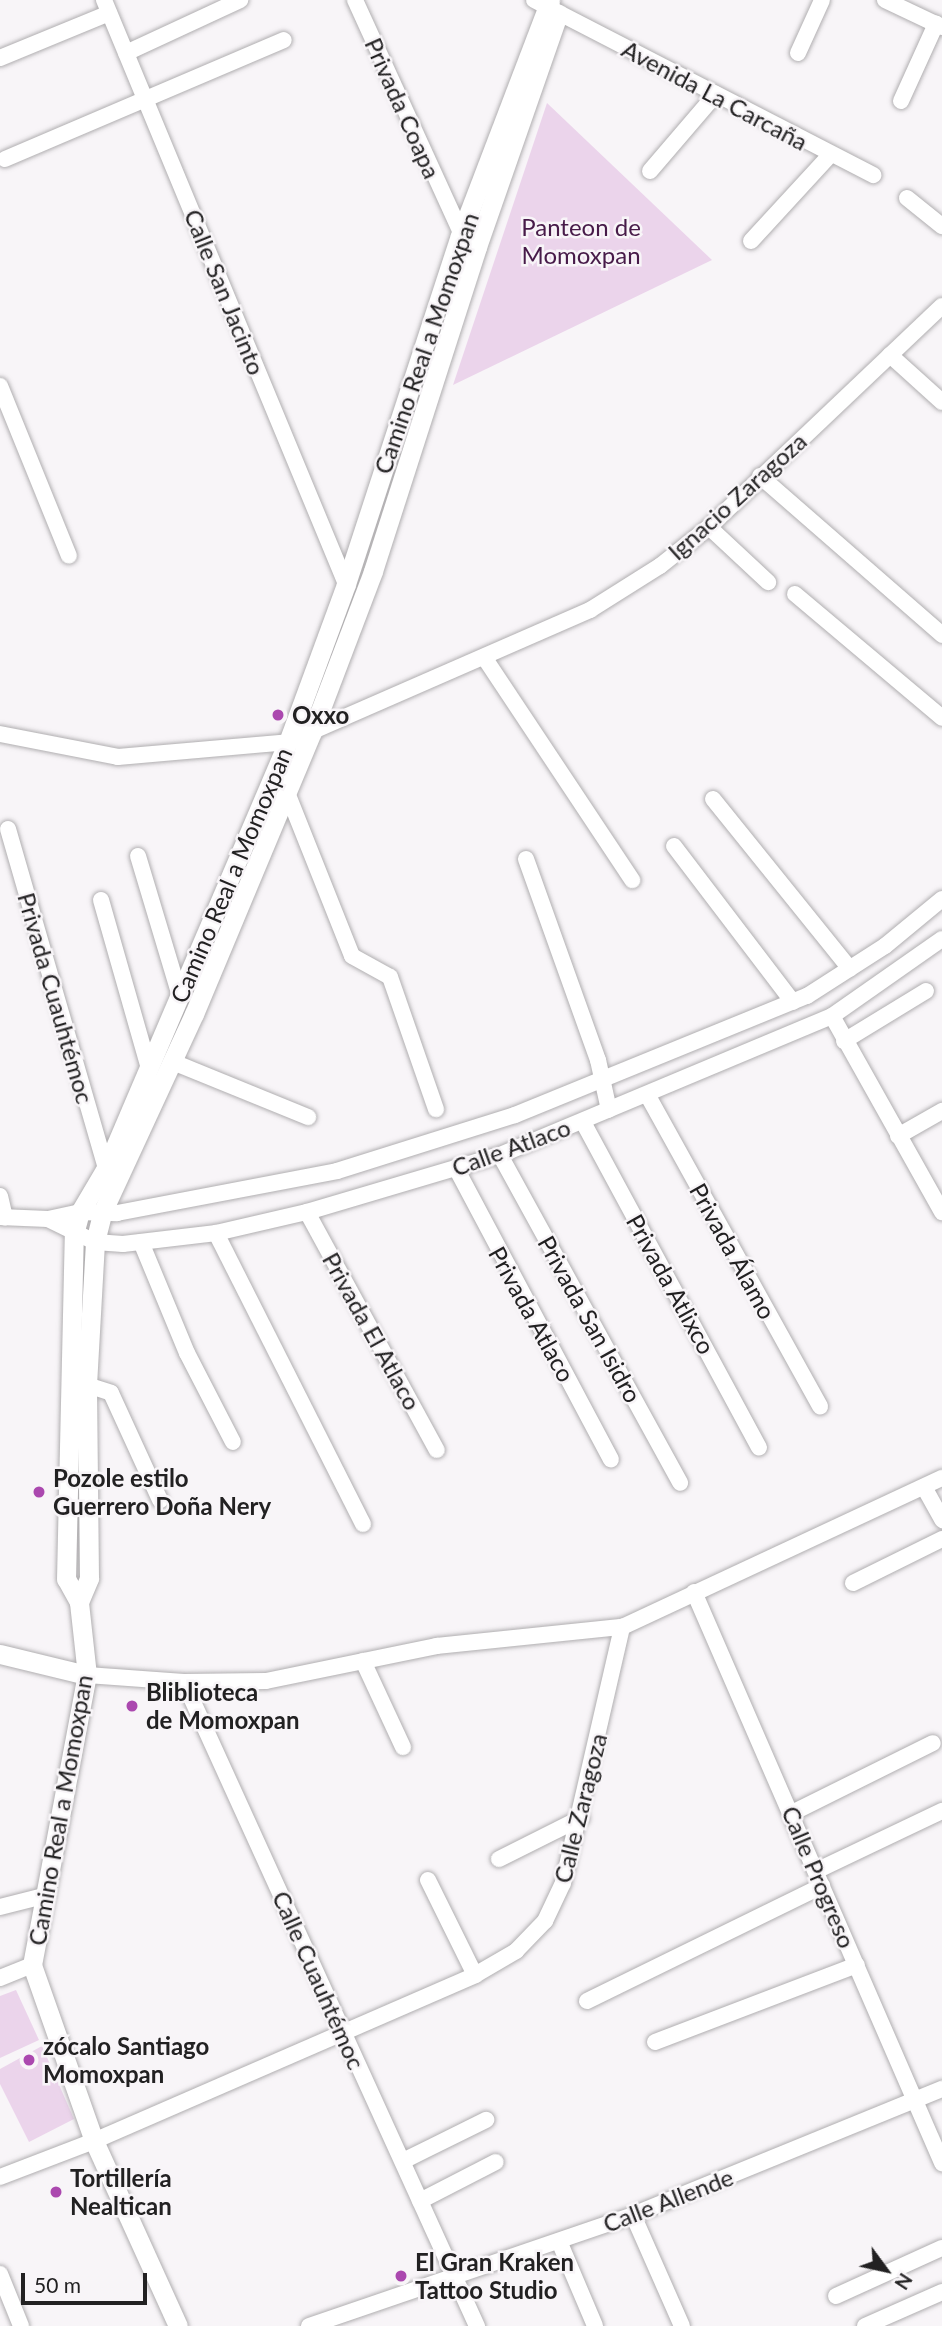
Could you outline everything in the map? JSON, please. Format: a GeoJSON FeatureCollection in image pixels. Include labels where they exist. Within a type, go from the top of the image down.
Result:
{"type":"FeatureCollection","features":[{"type":"Feature","properties":{"kind":"street"},"geometry":{"type":"LineString","coordinates":[[126,53],[240,0]]}},
{"type":"Feature","properties":{"kind":"street","name":"Privada Coapa"},"geometry":{"type":"LineString","coordinates":[[355,0],[460,236]]}},
{"type":"Feature","properties":{"kind":"street"},"geometry":{"type":"LineString","coordinates":[[798,53],[822,0]]}},
{"type":"Feature","properties":{"kind":"street"},"geometry":{"type":"LineString","coordinates":[[886,0],[939,25],[901,101]]}},
{"type":"Feature","properties":{"kind":"street","name":"Camino Real a Momoxpan"},"geometry":{"type":"LineString","coordinates":[[178,2326],[94,2141],[32,1965],[87,1675],[79,1602],[66,1579],[74,1234],[80,1212],[106,1168],[288,741],[346,584],[460,236],[551,4]]}},
{"type":"Feature","properties":{"kind":"street","name":"Camino Real a Momoxpan"},"geometry":{"type":"LineString","coordinates":[[79,1602],[89,1578],[87,1385],[95,1242],[102,1213],[173,1062],[288,795],[373,571],[477,247],[551,4]]}},
{"type":"Feature","properties":{"kind":"street","name":"Avenida La Carcaña"},"geometry":{"type":"LineString","coordinates":[[551,4],[830,155],[873,175]]}},
{"type":"Feature","properties":{"kind":"street"},"geometry":{"type":"LineString","coordinates":[[0,58],[106,6]]}},
{"type":"Feature","properties":{"kind":"street","name":"Calle San Jacinto"},"geometry":{"type":"LineString","coordinates":[[106,6],[346,584]]}},
{"type":"Feature","properties":{"kind":"street"},"geometry":{"type":"LineString","coordinates":[[5,159],[284,40]]}},
{"type":"Feature","properties":{"kind":"street"},"geometry":{"type":"LineString","coordinates":[[650,171],[716,94]]}},
{"type":"Feature","properties":{"kind":"street"},"geometry":{"type":"LineString","coordinates":[[751,241],[830,155]]}},
{"type":"Feature","properties":{"kind":"street"},"geometry":{"type":"LineString","coordinates":[[908,198],[942,226]]}},
{"type":"Feature","properties":{"kind":"street"},"geometry":{"type":"LineString","coordinates":[[460,236],[477,247]]}},
{"type":"Feature","properties":{"kind":"street","name":"Ignacio Zaragoza"},"geometry":{"type":"LineString","coordinates":[[0,734],[118,757],[288,741],[590,610],[660,566],[709,527],[942,306]]}},
{"type":"Feature","properties":{"kind":"street"},"geometry":{"type":"LineString","coordinates":[[890,355],[942,402]]}},
{"type":"Feature","properties":{"kind":"street"},"geometry":{"type":"LineString","coordinates":[[0,386],[69,556]]}},
{"type":"Feature","properties":{"kind":"street"},"geometry":{"type":"LineString","coordinates":[[760,477],[942,635]]}},
{"type":"Feature","properties":{"kind":"street"},"geometry":{"type":"LineString","coordinates":[[709,527],[768,582]]}},
{"type":"Feature","properties":{"kind":"street"},"geometry":{"type":"LineString","coordinates":[[795,594],[942,718]]}},
{"type":"Feature","properties":{"kind":"street"},"geometry":{"type":"LineString","coordinates":[[484,657],[632,880]]}},
{"type":"Feature","properties":{"kind":"street"},"geometry":{"type":"LineString","coordinates":[[288,795],[352,956],[390,978],[436,1109]]}},
{"type":"Feature","properties":{"kind":"street"},"geometry":{"type":"LineString","coordinates":[[713,799],[850,969]]}},
{"type":"Feature","properties":{"kind":"street","name":"Privada Cuauhtémoc"},"geometry":{"type":"LineString","coordinates":[[8,829],[106,1168]]}},
{"type":"Feature","properties":{"kind":"street"},"geometry":{"type":"LineString","coordinates":[[674,846],[793,1002]]}},
{"type":"Feature","properties":{"kind":"street"},"geometry":{"type":"LineString","coordinates":[[138,856],[177,1001],[194,1014]]}},
{"type":"Feature","properties":{"kind":"street"},"geometry":{"type":"LineString","coordinates":[[526,859],[603,1080],[609,1110]]}},
{"type":"Feature","properties":{"kind":"street","name":"Calle Atlaco"},"geometry":{"type":"LineString","coordinates":[[3,1217],[48,1219],[80,1212],[102,1213],[337,1171],[515,1115],[793,1002],[885,946],[942,899]]}},
{"type":"Feature","properties":{"kind":"street"},"geometry":{"type":"LineString","coordinates":[[101,900],[149,1068]]}},
{"type":"Feature","properties":{"kind":"street","name":"Calle Atlaco"},"geometry":{"type":"LineString","coordinates":[[48,1219],[95,1242],[141,1242],[216,1233],[307,1212],[500,1155],[648,1096],[832,1016],[901,971],[942,939]]}},
{"type":"Feature","properties":{"kind":"street"},"geometry":{"type":"LineString","coordinates":[[885,946],[901,971]]}},
{"type":"Feature","properties":{"kind":"street"},"geometry":{"type":"LineString","coordinates":[[845,1041],[926,991]]}},
{"type":"Feature","properties":{"kind":"street"},"geometry":{"type":"LineString","coordinates":[[832,1016],[942,1212]]}},
{"type":"Feature","properties":{"kind":"street"},"geometry":{"type":"LineString","coordinates":[[173,1062],[308,1117]]}},
{"type":"Feature","properties":{"kind":"street","name":"Privada Álamo"},"geometry":{"type":"LineString","coordinates":[[648,1096],[820,1406]]}},
{"type":"Feature","properties":{"kind":"street"},"geometry":{"type":"LineString","coordinates":[[898,1136],[942,1111]]}},
{"type":"Feature","properties":{"kind":"street","name":"Privada Atlixco"},"geometry":{"type":"LineString","coordinates":[[583,1122],[759,1447]]}},
{"type":"Feature","properties":{"kind":"street","name":"Privada San Isidro"},"geometry":{"type":"LineString","coordinates":[[500,1155],[680,1483]]}},
{"type":"Feature","properties":{"kind":"street","name":"Privada Atlaco"},"geometry":{"type":"LineString","coordinates":[[456,1168],[611,1459]]}},
{"type":"Feature","properties":{"kind":"street"},"geometry":{"type":"LineString","coordinates":[[337,1171],[348,1200]]}},
{"type":"Feature","properties":{"kind":"street"},"geometry":{"type":"LineString","coordinates":[[0,1196],[3,1217]]}},
{"type":"Feature","properties":{"kind":"street","name":"Privada El Atlaco"},"geometry":{"type":"LineString","coordinates":[[307,1212],[437,1450]]}},
{"type":"Feature","properties":{"kind":"street"},"geometry":{"type":"LineString","coordinates":[[216,1233],[363,1524]]}},
{"type":"Feature","properties":{"kind":"street"},"geometry":{"type":"LineString","coordinates":[[141,1242],[187,1353],[233,1442]]}},
{"type":"Feature","properties":{"kind":"street"},"geometry":{"type":"LineString","coordinates":[[87,1385],[111,1393],[160,1500]]}},
{"type":"Feature","properties":{"kind":"street"},"geometry":{"type":"LineString","coordinates":[[0,1654],[87,1675],[184,1682],[266,1681],[437,1646],[622,1627],[942,1478]]}},
{"type":"Feature","properties":{"kind":"street"},"geometry":{"type":"LineString","coordinates":[[924,1487],[942,1520]]}},
{"type":"Feature","properties":{"kind":"street"},"geometry":{"type":"LineString","coordinates":[[853,1583],[942,1539]]}},
{"type":"Feature","properties":{"kind":"street","name":"Calle Progreso"},"geometry":{"type":"LineString","coordinates":[[694,1592],[942,2163]]}},
{"type":"Feature","properties":{"kind":"street","name":"Calle Zaragoza"},"geometry":{"type":"LineString","coordinates":[[0,2177],[94,2141],[342,2034],[475,1975],[516,1951],[545,1920],[563,1882],[581,1818],[622,1627]]}},
{"type":"Feature","properties":{"kind":"street"},"geometry":{"type":"LineString","coordinates":[[363,1661],[403,1747]]}},
{"type":"Feature","properties":{"kind":"street","name":"Calle Cuauhtémoc"},"geometry":{"type":"LineString","coordinates":[[184,1682],[477,2326]]}},
{"type":"Feature","properties":{"kind":"street"},"geometry":{"type":"LineString","coordinates":[[792,1813],[933,1743]]}},
{"type":"Feature","properties":{"kind":"street"},"geometry":{"type":"LineString","coordinates":[[587,2001],[942,1811]]}},
{"type":"Feature","properties":{"kind":"street"},"geometry":{"type":"LineString","coordinates":[[499,1859],[581,1818]]}},
{"type":"Feature","properties":{"kind":"street"},"geometry":{"type":"LineString","coordinates":[[428,1880],[475,1975]]}},
{"type":"Feature","properties":{"kind":"street"},"geometry":{"type":"LineString","coordinates":[[0,1907],[47,1895]]}},
{"type":"Feature","properties":{"kind":"street"},"geometry":{"type":"LineString","coordinates":[[0,1978],[32,1965]]}},
{"type":"Feature","properties":{"kind":"street"},"geometry":{"type":"LineString","coordinates":[[655,2042],[857,1965]]}},
{"type":"Feature","properties":{"kind":"street","name":"Calle Allende"},"geometry":{"type":"LineString","coordinates":[[309,2326],[633,2215],[942,2089]]}},
{"type":"Feature","properties":{"kind":"street"},"geometry":{"type":"LineString","coordinates":[[403,2161],[486,2120]]}},
{"type":"Feature","properties":{"kind":"street"},"geometry":{"type":"LineString","coordinates":[[420,2201],[496,2162]]}},
{"type":"Feature","properties":{"kind":"street"},"geometry":{"type":"LineString","coordinates":[[633,2215],[682,2326]]}},
{"type":"Feature","properties":{"kind":"street"},"geometry":{"type":"LineString","coordinates":[[559,2241],[595,2326]]}},
{"type":"Feature","properties":{"kind":"street"},"geometry":{"type":"LineString","coordinates":[[836,2296],[942,2248]]}},
{"type":"Feature","properties":{"kind":"street"},"geometry":{"type":"LineString","coordinates":[[0,2274],[21,2326]]}},
{"type":"Feature","properties":{"kind":"street"},"geometry":{"type":"LineString","coordinates":[[865,2326],[942,2292]]}},
{"type":"Feature","properties":{"kind":"green space","name":"Panteon de Momoxpan"},"geometry":{"type":"Polygon","coordinates":[[[547,103],[712,260],[453,385],[547,103]]]}},
{"type":"Feature","properties":{"kind":"green space"},"geometry":{"type":"Polygon","coordinates":[[[16,1990],[39,2040],[0,2058],[0,1996],[16,1990]]]}},
{"type":"Feature","properties":{"kind":"green space"},"geometry":{"type":"Polygon","coordinates":[[[42,2046],[74,2119],[29,2142],[0,2084],[0,2069],[42,2046]]]}},
{"type":"Feature","properties":{"kind":"place","name":"Oxxo"},"geometry":{"type":"Point","coordinates":[278,715]}},
{"type":"Feature","properties":{"kind":"place","name":"Pozole estilo Guerrero Doña Nery"},"geometry":{"type":"Point","coordinates":[39,1492]}},
{"type":"Feature","properties":{"kind":"place","name":"Bliblioteca de Momoxpan"},"geometry":{"type":"Point","coordinates":[132,1706]}},
{"type":"Feature","properties":{"kind":"place","name":"zócalo Santiago Momoxpan"},"geometry":{"type":"Point","coordinates":[29,2060]}},
{"type":"Feature","properties":{"kind":"place","name":"Tortillería Nealtican"},"geometry":{"type":"Point","coordinates":[56,2192]}},
{"type":"Feature","properties":{"kind":"place","name":"El Gran Kraken Tattoo Studio"},"geometry":{"type":"Point","coordinates":[401,2276]}}]}
